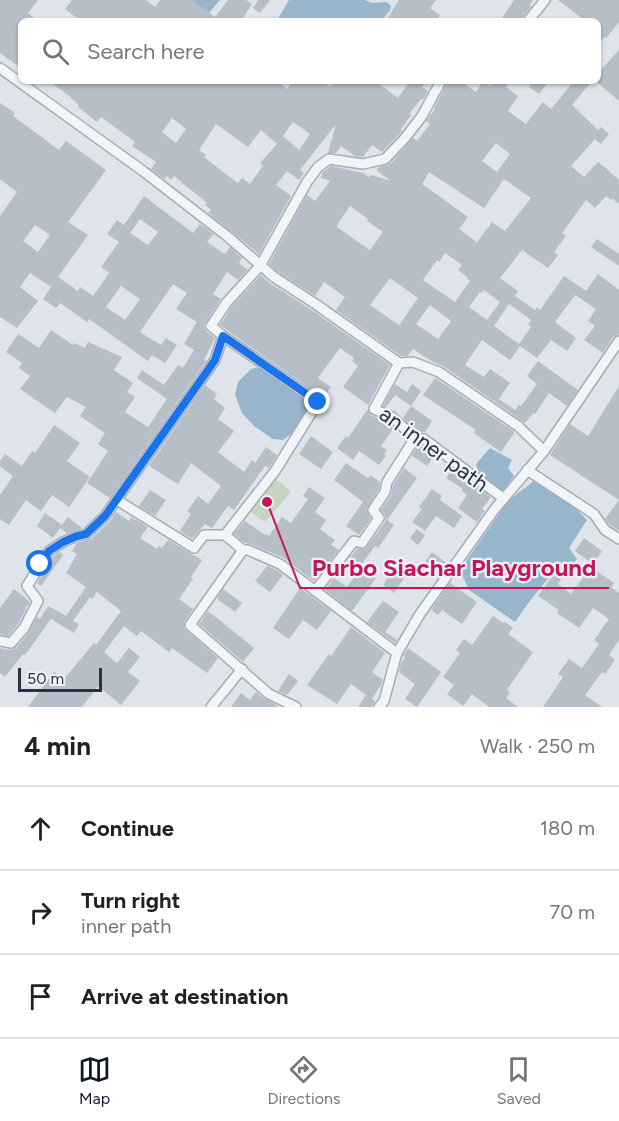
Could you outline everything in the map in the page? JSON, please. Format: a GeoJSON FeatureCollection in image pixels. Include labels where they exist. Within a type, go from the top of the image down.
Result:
{"type":"FeatureCollection","features":[{"type":"Feature","properties":{"kind":"street"},"geometry":{"type":"LineString","coordinates":[[530,18],[545,0]]}},
{"type":"Feature","properties":{"kind":"street"},"geometry":{"type":"LineString","coordinates":[[0,68],[18,81]]}},
{"type":"Feature","properties":{"kind":"street"},"geometry":{"type":"LineString","coordinates":[[22,84],[143,171],[227,236],[274,277],[399,363],[413,362],[439,372],[518,426],[544,451]]}},
{"type":"Feature","properties":{"kind":"street"},"geometry":{"type":"LineString","coordinates":[[225,534],[275,471],[318,402],[211,326],[227,302],[260,266],[307,182],[318,167],[329,159],[363,164],[385,159],[422,116],[439,84]]}},
{"type":"Feature","properties":{"kind":"street"},"geometry":{"type":"LineString","coordinates":[[0,641],[11,643],[24,628],[38,601],[27,586],[49,551],[70,539],[86,534],[105,516],[215,360],[223,336]]}},
{"type":"Feature","properties":{"kind":"street"},"geometry":{"type":"LineString","coordinates":[[385,705],[397,654],[420,614],[503,498],[544,451],[619,340]]}},
{"type":"Feature","properties":{"kind":"street","name":"an inner path"},"geometry":{"type":"LineString","coordinates":[[399,363],[374,410],[392,417],[415,438],[424,439],[503,498]]}},
{"type":"Feature","properties":{"kind":"street"},"geometry":{"type":"LineString","coordinates":[[315,591],[354,541],[362,543],[368,535],[378,518],[373,510],[385,492],[387,482],[415,438]]}},
{"type":"Feature","properties":{"kind":"street"},"geometry":{"type":"LineString","coordinates":[[527,470],[594,514],[605,530],[619,539]]}},
{"type":"Feature","properties":{"kind":"street"},"geometry":{"type":"LineString","coordinates":[[117,500],[194,548],[204,535],[225,534],[243,550],[280,564],[397,654]]}},
{"type":"Feature","properties":{"kind":"street"},"geometry":{"type":"LineString","coordinates":[[243,550],[190,625],[269,694],[296,707]]}},
{"type":"Feature","properties":{"kind":"street"},"geometry":{"type":"LineString","coordinates":[[211,707],[242,669]]}},
{"type":"Feature","properties":{"kind":"green space"},"geometry":{"type":"Polygon","coordinates":[[[270,477],[291,492],[265,522],[246,509],[270,477]]]}},
{"type":"Feature","properties":{"kind":"water"},"geometry":{"type":"Polygon","coordinates":[[[164,0],[220,0],[205,18],[197,18],[164,0]]]}},
{"type":"Feature","properties":{"kind":"water"},"geometry":{"type":"Polygon","coordinates":[[[289,0],[365,0],[372,3],[387,2],[391,6],[383,18],[279,17],[289,0]]]}},
{"type":"Feature","properties":{"kind":"water"},"geometry":{"type":"Polygon","coordinates":[[[260,367],[306,401],[304,418],[297,428],[283,440],[273,439],[254,426],[242,413],[235,395],[238,382],[251,369],[260,367]]]}},
{"type":"Feature","properties":{"kind":"water"},"geometry":{"type":"Polygon","coordinates":[[[490,448],[512,460],[508,468],[514,476],[502,492],[479,475],[476,464],[490,448]]]}},
{"type":"Feature","properties":{"kind":"water"},"geometry":{"type":"Polygon","coordinates":[[[535,480],[575,508],[587,520],[569,548],[577,559],[565,573],[558,567],[515,622],[469,590],[460,570],[508,501],[535,480]]]}},
{"type":"Feature","properties":{"kind":"building"},"geometry":{"type":"Polygon","coordinates":[[[0,0],[38,0],[28,13],[34,18],[18,18],[18,66],[0,53],[0,0]]]}},
{"type":"Feature","properties":{"kind":"building"},"geometry":{"type":"Polygon","coordinates":[[[72,0],[146,0],[155,7],[160,0],[192,0],[215,17],[228,0],[246,0],[252,4],[243,18],[77,18],[65,9],[72,0]]]}},
{"type":"Feature","properties":{"kind":"building"},"geometry":{"type":"Polygon","coordinates":[[[258,0],[270,0],[260,13],[253,8],[258,0]]]}},
{"type":"Feature","properties":{"kind":"building"},"geometry":{"type":"Polygon","coordinates":[[[399,0],[436,0],[430,8],[440,15],[438,18],[388,18],[399,0]]]}},
{"type":"Feature","properties":{"kind":"building"},"geometry":{"type":"Polygon","coordinates":[[[514,0],[533,0],[522,18],[502,18],[514,0]]]}},
{"type":"Feature","properties":{"kind":"building"},"geometry":{"type":"Polygon","coordinates":[[[558,0],[619,0],[619,22],[606,38],[601,40],[601,18],[580,17],[558,0]]]}},
{"type":"Feature","properties":{"kind":"building"},"geometry":{"type":"Polygon","coordinates":[[[619,50],[619,101],[599,84],[601,84],[601,70],[619,50]]]}},
{"type":"Feature","properties":{"kind":"building"},"geometry":{"type":"Polygon","coordinates":[[[53,84],[281,84],[287,89],[291,84],[326,84],[330,87],[332,84],[379,84],[398,98],[408,84],[424,84],[422,87],[428,91],[423,100],[421,99],[409,114],[411,115],[401,129],[402,131],[382,152],[372,145],[363,157],[355,156],[341,146],[336,153],[328,153],[336,124],[300,170],[304,173],[299,180],[287,171],[276,185],[291,196],[259,254],[208,213],[211,210],[205,205],[207,203],[174,176],[171,180],[167,176],[164,179],[151,169],[156,162],[132,146],[135,142],[101,117],[97,122],[78,107],[79,105],[53,84]],[[172,118],[162,132],[176,143],[186,129],[172,118]],[[293,122],[283,136],[299,150],[310,134],[293,122]],[[216,124],[199,150],[206,155],[204,157],[238,183],[242,178],[250,184],[263,166],[260,163],[277,144],[261,130],[248,147],[216,124]]]}},
{"type":"Feature","properties":{"kind":"building"},"geometry":{"type":"Polygon","coordinates":[[[446,84],[465,84],[476,92],[481,84],[490,86],[492,84],[508,84],[506,87],[518,96],[508,111],[526,124],[543,102],[551,109],[572,84],[590,84],[572,105],[598,130],[601,127],[609,134],[601,144],[595,139],[571,166],[584,177],[598,162],[607,169],[619,180],[619,204],[606,196],[595,208],[586,200],[562,233],[566,236],[554,252],[558,255],[548,268],[522,250],[500,278],[518,291],[515,296],[535,310],[537,307],[540,310],[564,276],[586,291],[598,274],[619,290],[619,334],[613,337],[603,353],[584,340],[595,326],[588,321],[596,309],[575,295],[555,322],[576,338],[567,351],[551,340],[537,358],[520,346],[510,360],[482,340],[465,365],[484,377],[490,369],[510,383],[499,399],[515,410],[519,405],[521,406],[537,384],[527,376],[538,361],[578,390],[567,406],[549,393],[535,414],[533,413],[525,423],[443,366],[413,349],[407,356],[401,356],[336,310],[345,297],[324,282],[315,296],[269,264],[307,195],[315,201],[330,181],[321,178],[323,172],[331,166],[391,181],[376,170],[390,164],[413,138],[417,141],[430,124],[426,121],[435,109],[446,84]],[[496,143],[482,161],[497,172],[510,154],[496,143]],[[429,172],[422,184],[468,217],[459,229],[477,242],[492,222],[505,231],[531,198],[504,179],[484,208],[429,172]],[[350,206],[337,225],[370,250],[383,232],[350,206]],[[445,253],[439,262],[437,260],[423,280],[455,302],[470,281],[458,270],[462,265],[445,253]],[[390,278],[370,305],[399,325],[418,298],[390,278]],[[484,290],[480,292],[469,307],[487,320],[500,302],[484,290]],[[509,304],[494,326],[519,344],[531,327],[528,325],[531,320],[509,304]],[[430,305],[416,324],[438,339],[451,321],[430,305]]]}},
{"type":"Feature","properties":{"kind":"building"},"geometry":{"type":"Polygon","coordinates":[[[532,84],[547,84],[539,94],[529,87],[532,84]]]}},
{"type":"Feature","properties":{"kind":"building"},"geometry":{"type":"Polygon","coordinates":[[[0,103],[15,113],[13,116],[59,150],[66,141],[106,170],[68,222],[88,235],[58,277],[78,291],[80,287],[93,296],[109,273],[101,267],[119,242],[107,234],[117,220],[124,225],[144,196],[193,233],[200,224],[214,234],[207,242],[225,254],[230,247],[242,258],[239,263],[248,270],[238,280],[227,272],[213,294],[221,299],[204,325],[206,331],[215,338],[204,360],[206,361],[110,498],[87,483],[108,451],[98,444],[105,433],[80,416],[86,407],[67,397],[55,413],[20,389],[30,376],[19,368],[22,363],[6,352],[18,334],[39,348],[51,330],[73,345],[74,343],[85,348],[88,342],[122,357],[114,370],[133,383],[127,392],[135,397],[125,412],[148,427],[167,399],[137,378],[142,370],[164,385],[178,365],[183,368],[194,350],[184,344],[197,322],[176,309],[187,293],[173,284],[140,332],[161,345],[166,338],[177,345],[165,363],[152,355],[148,361],[89,319],[87,322],[60,303],[56,308],[43,299],[51,287],[30,273],[20,287],[38,301],[17,328],[0,317],[0,216],[17,192],[0,179],[0,103]],[[140,219],[130,233],[148,245],[158,232],[140,219]],[[35,225],[23,241],[38,252],[50,235],[35,225]],[[121,286],[106,307],[125,320],[140,299],[121,286]]]}},
{"type":"Feature","properties":{"kind":"building"},"geometry":{"type":"Polygon","coordinates":[[[597,239],[619,254],[619,266],[591,247],[597,239]]]}},
{"type":"Feature","properties":{"kind":"building"},"geometry":{"type":"Polygon","coordinates":[[[261,275],[390,365],[368,405],[343,387],[358,366],[352,361],[354,358],[340,348],[318,378],[331,387],[323,398],[220,325],[232,306],[261,275]]]}},
{"type":"Feature","properties":{"kind":"building"},"geometry":{"type":"Polygon","coordinates":[[[435,378],[515,432],[501,452],[474,433],[476,430],[423,395],[435,378]]]}},
{"type":"Feature","properties":{"kind":"building"},"geometry":{"type":"Polygon","coordinates":[[[395,384],[407,392],[412,384],[421,391],[411,406],[395,395],[386,407],[383,406],[395,384]]]}},
{"type":"Feature","properties":{"kind":"building"},"geometry":{"type":"Polygon","coordinates":[[[205,385],[217,394],[214,399],[225,408],[218,419],[234,431],[218,452],[244,472],[252,460],[255,463],[266,447],[277,455],[269,468],[265,466],[234,510],[228,506],[212,528],[205,524],[192,539],[180,531],[191,514],[187,511],[198,496],[208,504],[221,486],[191,463],[178,484],[149,466],[205,385]]]}},
{"type":"Feature","properties":{"kind":"building"},"geometry":{"type":"Polygon","coordinates":[[[619,386],[619,500],[550,455],[570,424],[588,436],[619,386]]]}},
{"type":"Feature","properties":{"kind":"building"},"geometry":{"type":"Polygon","coordinates":[[[411,406],[432,421],[425,432],[418,432],[403,418],[411,406]]]}},
{"type":"Feature","properties":{"kind":"building"},"geometry":{"type":"Polygon","coordinates":[[[367,410],[371,415],[394,428],[381,446],[387,450],[384,454],[386,456],[379,465],[359,451],[353,460],[337,448],[346,436],[348,438],[367,410]]]}},
{"type":"Feature","properties":{"kind":"building"},"geometry":{"type":"Polygon","coordinates":[[[54,425],[80,443],[67,461],[90,477],[69,507],[52,495],[41,511],[26,500],[9,525],[0,519],[0,495],[13,476],[0,466],[0,461],[5,454],[22,466],[32,451],[35,453],[54,425]]]}},
{"type":"Feature","properties":{"kind":"building"},"geometry":{"type":"Polygon","coordinates":[[[311,436],[333,452],[321,469],[299,454],[311,436]]]}},
{"type":"Feature","properties":{"kind":"building"},"geometry":{"type":"Polygon","coordinates":[[[418,445],[435,455],[427,466],[412,456],[418,445]]]}},
{"type":"Feature","properties":{"kind":"building"},"geometry":{"type":"Polygon","coordinates":[[[346,463],[368,478],[370,475],[380,482],[379,489],[366,510],[371,518],[359,535],[346,526],[363,502],[334,480],[346,463]]]}},
{"type":"Feature","properties":{"kind":"building"},"geometry":{"type":"Polygon","coordinates":[[[404,468],[417,478],[387,520],[394,525],[378,548],[375,546],[358,569],[347,561],[357,549],[367,547],[385,522],[386,517],[381,510],[391,496],[393,485],[404,468]]]}},
{"type":"Feature","properties":{"kind":"building"},"geometry":{"type":"Polygon","coordinates":[[[452,469],[491,497],[482,509],[485,511],[477,522],[458,508],[467,495],[462,491],[463,489],[446,478],[452,469]]]}},
{"type":"Feature","properties":{"kind":"building"},"geometry":{"type":"Polygon","coordinates":[[[309,487],[325,498],[315,512],[326,520],[320,529],[335,540],[331,545],[339,550],[314,581],[284,558],[245,543],[234,534],[245,521],[269,536],[282,517],[291,523],[308,499],[303,496],[309,487]]]}},
{"type":"Feature","properties":{"kind":"building"},"geometry":{"type":"Polygon","coordinates":[[[432,489],[442,496],[440,500],[462,516],[454,528],[436,516],[425,531],[412,522],[422,509],[419,507],[432,489]]]}},
{"type":"Feature","properties":{"kind":"building"},"geometry":{"type":"Polygon","coordinates":[[[150,490],[166,500],[155,516],[139,506],[150,490]]]}},
{"type":"Feature","properties":{"kind":"building"},"geometry":{"type":"Polygon","coordinates":[[[619,500],[619,531],[605,519],[619,500]]]}},
{"type":"Feature","properties":{"kind":"building"},"geometry":{"type":"Polygon","coordinates":[[[116,512],[129,521],[131,517],[148,527],[140,538],[157,549],[159,546],[162,548],[168,540],[202,560],[191,577],[193,579],[179,599],[193,609],[184,622],[184,628],[218,658],[207,673],[172,648],[169,652],[141,631],[137,636],[124,626],[104,652],[117,663],[129,648],[140,657],[128,672],[140,681],[121,705],[98,686],[82,707],[28,707],[54,672],[64,679],[94,643],[96,645],[121,611],[97,592],[92,599],[90,597],[73,621],[79,624],[74,633],[51,619],[25,655],[23,654],[5,677],[0,673],[0,648],[10,650],[16,648],[37,617],[40,619],[48,606],[66,616],[86,587],[66,573],[77,554],[72,551],[77,543],[91,539],[116,512]]]}},
{"type":"Feature","properties":{"kind":"building"},"geometry":{"type":"Polygon","coordinates":[[[45,513],[62,525],[68,517],[82,528],[67,533],[60,528],[53,538],[37,526],[45,513]]]}},
{"type":"Feature","properties":{"kind":"building"},"geometry":{"type":"Polygon","coordinates":[[[417,529],[425,535],[418,545],[410,538],[417,529]]]}},
{"type":"Feature","properties":{"kind":"building"},"geometry":{"type":"Polygon","coordinates":[[[584,538],[602,551],[593,564],[575,551],[584,538]]]}},
{"type":"Feature","properties":{"kind":"building"},"geometry":{"type":"Polygon","coordinates":[[[60,552],[63,555],[41,586],[37,583],[54,556],[60,552]]]}},
{"type":"Feature","properties":{"kind":"building"},"geometry":{"type":"Polygon","coordinates":[[[432,552],[448,564],[438,578],[422,566],[432,552]]]}},
{"type":"Feature","properties":{"kind":"building"},"geometry":{"type":"Polygon","coordinates":[[[400,561],[411,568],[394,593],[383,585],[400,561]]]}},
{"type":"Feature","properties":{"kind":"building"},"geometry":{"type":"Polygon","coordinates":[[[267,566],[283,575],[270,592],[255,581],[267,566]]]}},
{"type":"Feature","properties":{"kind":"building"},"geometry":{"type":"Polygon","coordinates":[[[591,567],[614,583],[611,587],[619,593],[619,640],[609,655],[615,660],[605,674],[602,672],[585,695],[602,707],[543,707],[563,677],[558,674],[569,659],[582,668],[599,644],[594,640],[609,619],[593,608],[579,628],[557,613],[559,610],[538,596],[555,572],[562,577],[558,584],[571,594],[591,567]]]}},
{"type":"Feature","properties":{"kind":"building"},"geometry":{"type":"Polygon","coordinates":[[[361,568],[376,578],[352,611],[325,590],[334,578],[347,587],[361,568]]]}},
{"type":"Feature","properties":{"kind":"building"},"geometry":{"type":"Polygon","coordinates":[[[450,583],[477,602],[462,624],[442,610],[438,615],[431,610],[450,583]]]}},
{"type":"Feature","properties":{"kind":"building"},"geometry":{"type":"Polygon","coordinates":[[[300,588],[331,611],[317,630],[303,620],[289,639],[273,628],[300,588]]]}},
{"type":"Feature","properties":{"kind":"building"},"geometry":{"type":"Polygon","coordinates":[[[14,589],[30,602],[18,624],[8,636],[0,634],[0,608],[14,589]]]}},
{"type":"Feature","properties":{"kind":"building"},"geometry":{"type":"Polygon","coordinates":[[[223,589],[242,603],[235,612],[217,599],[223,589]]]}},
{"type":"Feature","properties":{"kind":"building"},"geometry":{"type":"Polygon","coordinates":[[[383,601],[399,612],[385,632],[397,640],[395,643],[367,622],[383,601]]]}},
{"type":"Feature","properties":{"kind":"building"},"geometry":{"type":"Polygon","coordinates":[[[208,611],[254,648],[243,662],[199,624],[208,611]]]}},
{"type":"Feature","properties":{"kind":"building"},"geometry":{"type":"Polygon","coordinates":[[[493,616],[513,628],[508,634],[533,652],[507,690],[510,692],[506,698],[518,707],[489,707],[472,694],[463,706],[447,694],[454,685],[443,677],[460,653],[456,650],[464,639],[472,645],[493,616]]]}},
{"type":"Feature","properties":{"kind":"building"},"geometry":{"type":"Polygon","coordinates":[[[351,627],[385,653],[372,672],[383,680],[372,699],[375,701],[372,707],[358,707],[366,695],[351,684],[337,704],[307,685],[351,627]]]}},
{"type":"Feature","properties":{"kind":"building"},"geometry":{"type":"Polygon","coordinates":[[[408,648],[441,672],[417,707],[405,699],[415,684],[399,672],[405,658],[403,656],[408,648]]]}},
{"type":"Feature","properties":{"kind":"building"},"geometry":{"type":"Polygon","coordinates":[[[289,674],[298,681],[287,695],[278,691],[289,674]]]}},
{"type":"Feature","properties":{"kind":"building"},"geometry":{"type":"Polygon","coordinates":[[[256,692],[278,706],[231,707],[241,693],[250,700],[256,692]]]}},
{"type":"Feature","properties":{"kind":"place","name":"Purbo Siachar Playground"},"geometry":{"type":"Point","coordinates":[267,502]}},
{"type":"Feature","properties":{"kind":"route"},"geometry":{"type":"LineString","coordinates":[[40,564],[49,551],[63,542],[86,534],[105,516],[215,360],[223,336],[318,402]]}}]}
